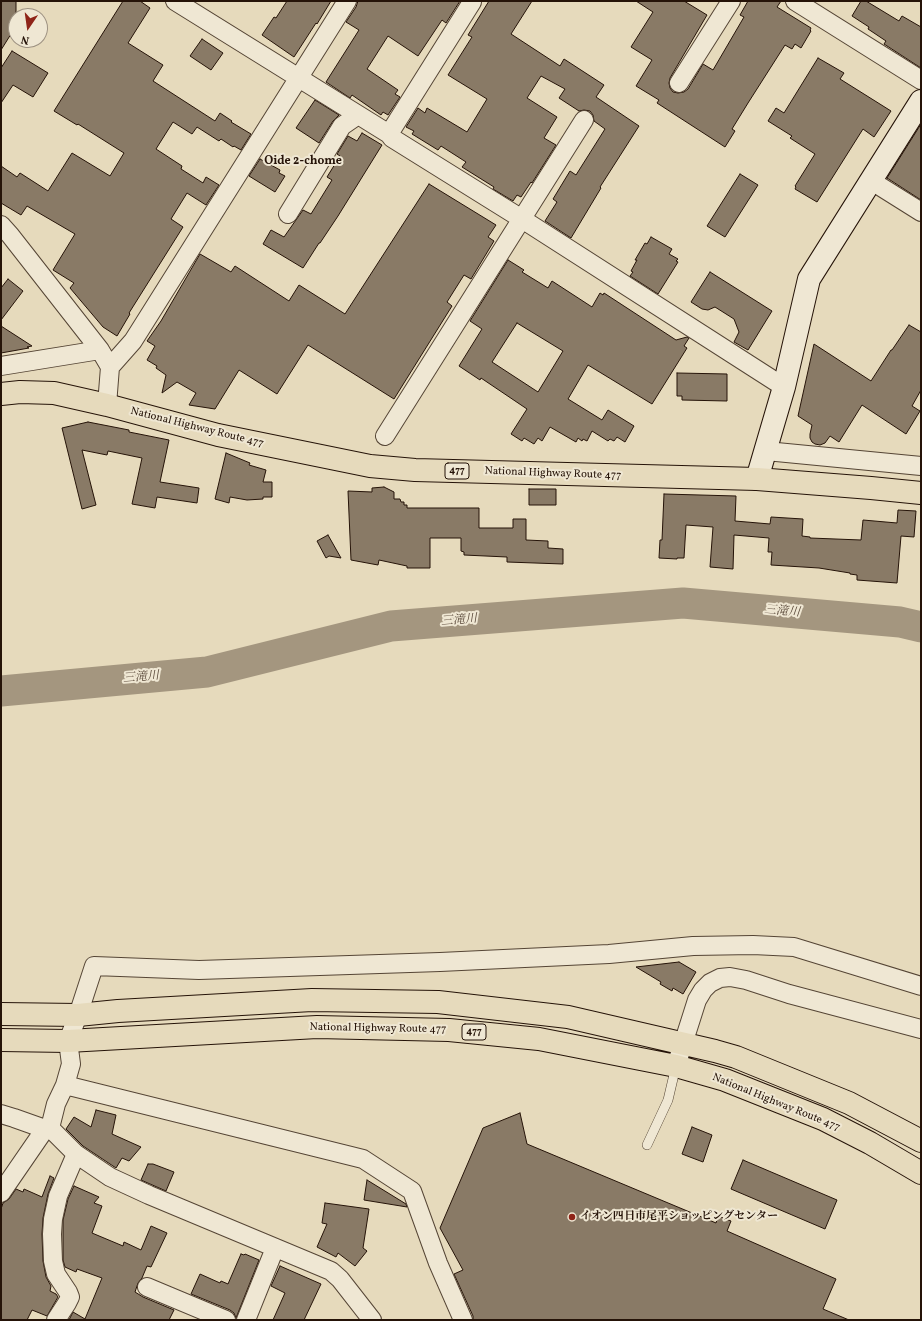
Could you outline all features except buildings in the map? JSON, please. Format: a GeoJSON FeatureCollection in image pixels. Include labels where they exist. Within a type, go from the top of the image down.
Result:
{"type":"FeatureCollection","features":[{"type":"Feature","properties":{"kind":"highway","name":"National Highway Route 477"},"geometry":{"type":"LineString","coordinates":[[1,394],[20,392],[54,393],[107,405],[218,435],[370,466],[415,470],[757,479],[921,493]]}},
{"type":"Feature","properties":{"kind":"highway","name":"477"},"geometry":{"type":"LineString","coordinates":[[1,1014],[78,1015],[312,1000],[438,1002],[568,1017],[683,1043],[736,1057],[849,1103],[921,1141]]}},
{"type":"Feature","properties":{"kind":"highway","name":"National Highway Route 477"},"geometry":{"type":"LineString","coordinates":[[1,1040],[68,1041],[317,1028],[449,1030],[539,1039],[676,1066],[725,1080],[823,1119],[870,1143],[921,1173]]}},
{"type":"Feature","properties":{"kind":"street"},"geometry":{"type":"LineString","coordinates":[[175,1],[389,134],[392,138],[522,219],[784,387]]}},
{"type":"Feature","properties":{"kind":"street"},"geometry":{"type":"LineString","coordinates":[[110,368],[133,341],[347,1]]}},
{"type":"Feature","properties":{"kind":"street"},"geometry":{"type":"LineString","coordinates":[[679,83],[730,1]]}},
{"type":"Feature","properties":{"kind":"street"},"geometry":{"type":"LineString","coordinates":[[795,1],[921,80]]}},
{"type":"Feature","properties":{"kind":"street"},"geometry":{"type":"LineString","coordinates":[[389,134],[472,2]]}},
{"type":"Feature","properties":{"kind":"street"},"geometry":{"type":"LineString","coordinates":[[757,479],[784,387],[809,279],[921,101]]}},
{"type":"Feature","properties":{"kind":"street"},"geometry":{"type":"LineString","coordinates":[[288,214],[342,126],[358,115]]}},
{"type":"Feature","properties":{"kind":"street"},"geometry":{"type":"LineString","coordinates":[[385,436],[584,120]]}},
{"type":"Feature","properties":{"kind":"street"},"geometry":{"type":"LineString","coordinates":[[870,180],[921,212]]}},
{"type":"Feature","properties":{"kind":"street"},"geometry":{"type":"LineString","coordinates":[[1,226],[10,235],[100,350],[110,368],[107,405]]}},
{"type":"Feature","properties":{"kind":"street"},"geometry":{"type":"LineString","coordinates":[[1,366],[100,350]]}},
{"type":"Feature","properties":{"kind":"street"},"geometry":{"type":"LineString","coordinates":[[766,451],[921,466]]}},
{"type":"Feature","properties":{"kind":"street"},"geometry":{"type":"LineString","coordinates":[[1,1193],[48,1128],[56,1104],[66,1085],[71,1064],[68,1041],[94,966],[206,970],[448,962],[609,954],[693,946],[752,945],[794,948],[921,986]]}},
{"type":"Feature","properties":{"kind":"street"},"geometry":{"type":"LineString","coordinates":[[676,1066],[697,1000],[703,990],[710,983],[720,978],[730,977],[746,980],[789,994],[921,1029]]}},
{"type":"Feature","properties":{"kind":"street"},"geometry":{"type":"LineString","coordinates":[[66,1085],[363,1159],[412,1191],[438,1263],[463,1320]]}},
{"type":"Feature","properties":{"kind":"street"},"geometry":{"type":"LineString","coordinates":[[1,1114],[48,1128],[76,1154],[110,1177],[149,1195],[330,1271],[340,1279],[372,1320]]}},
{"type":"Feature","properties":{"kind":"street"},"geometry":{"type":"LineString","coordinates":[[56,1320],[68,1303],[70,1297],[56,1274],[53,1261],[52,1234],[58,1196],[76,1154]]}},
{"type":"Feature","properties":{"kind":"street"},"geometry":{"type":"LineString","coordinates":[[246,1320],[275,1248]]}},
{"type":"Feature","properties":{"kind":"street"},"geometry":{"type":"LineString","coordinates":[[146,1287],[226,1320]]}},
{"type":"Feature","properties":{"kind":"lane"},"geometry":{"type":"LineString","coordinates":[[647,1145],[668,1100],[676,1066]]}},
{"type":"Feature","properties":{"kind":"lane"},"geometry":{"type":"LineString","coordinates":[[870,1143],[921,1180]]}},
{"type":"Feature","properties":{"kind":"waterway","name":"三滝川"},"geometry":{"type":"LineString","coordinates":[[1,691],[207,672],[391,626],[683,603],[900,622],[921,627]]}},
{"type":"Feature","properties":{"kind":"place","name":"イオン四日市尾平ショッピングセンター"},"geometry":{"type":"Point","coordinates":[572,1217]}},
{"type":"Feature","properties":{"kind":"district","name":"Oide 2-chome"},"geometry":{"type":"Point","coordinates":[303,162]}}]}
